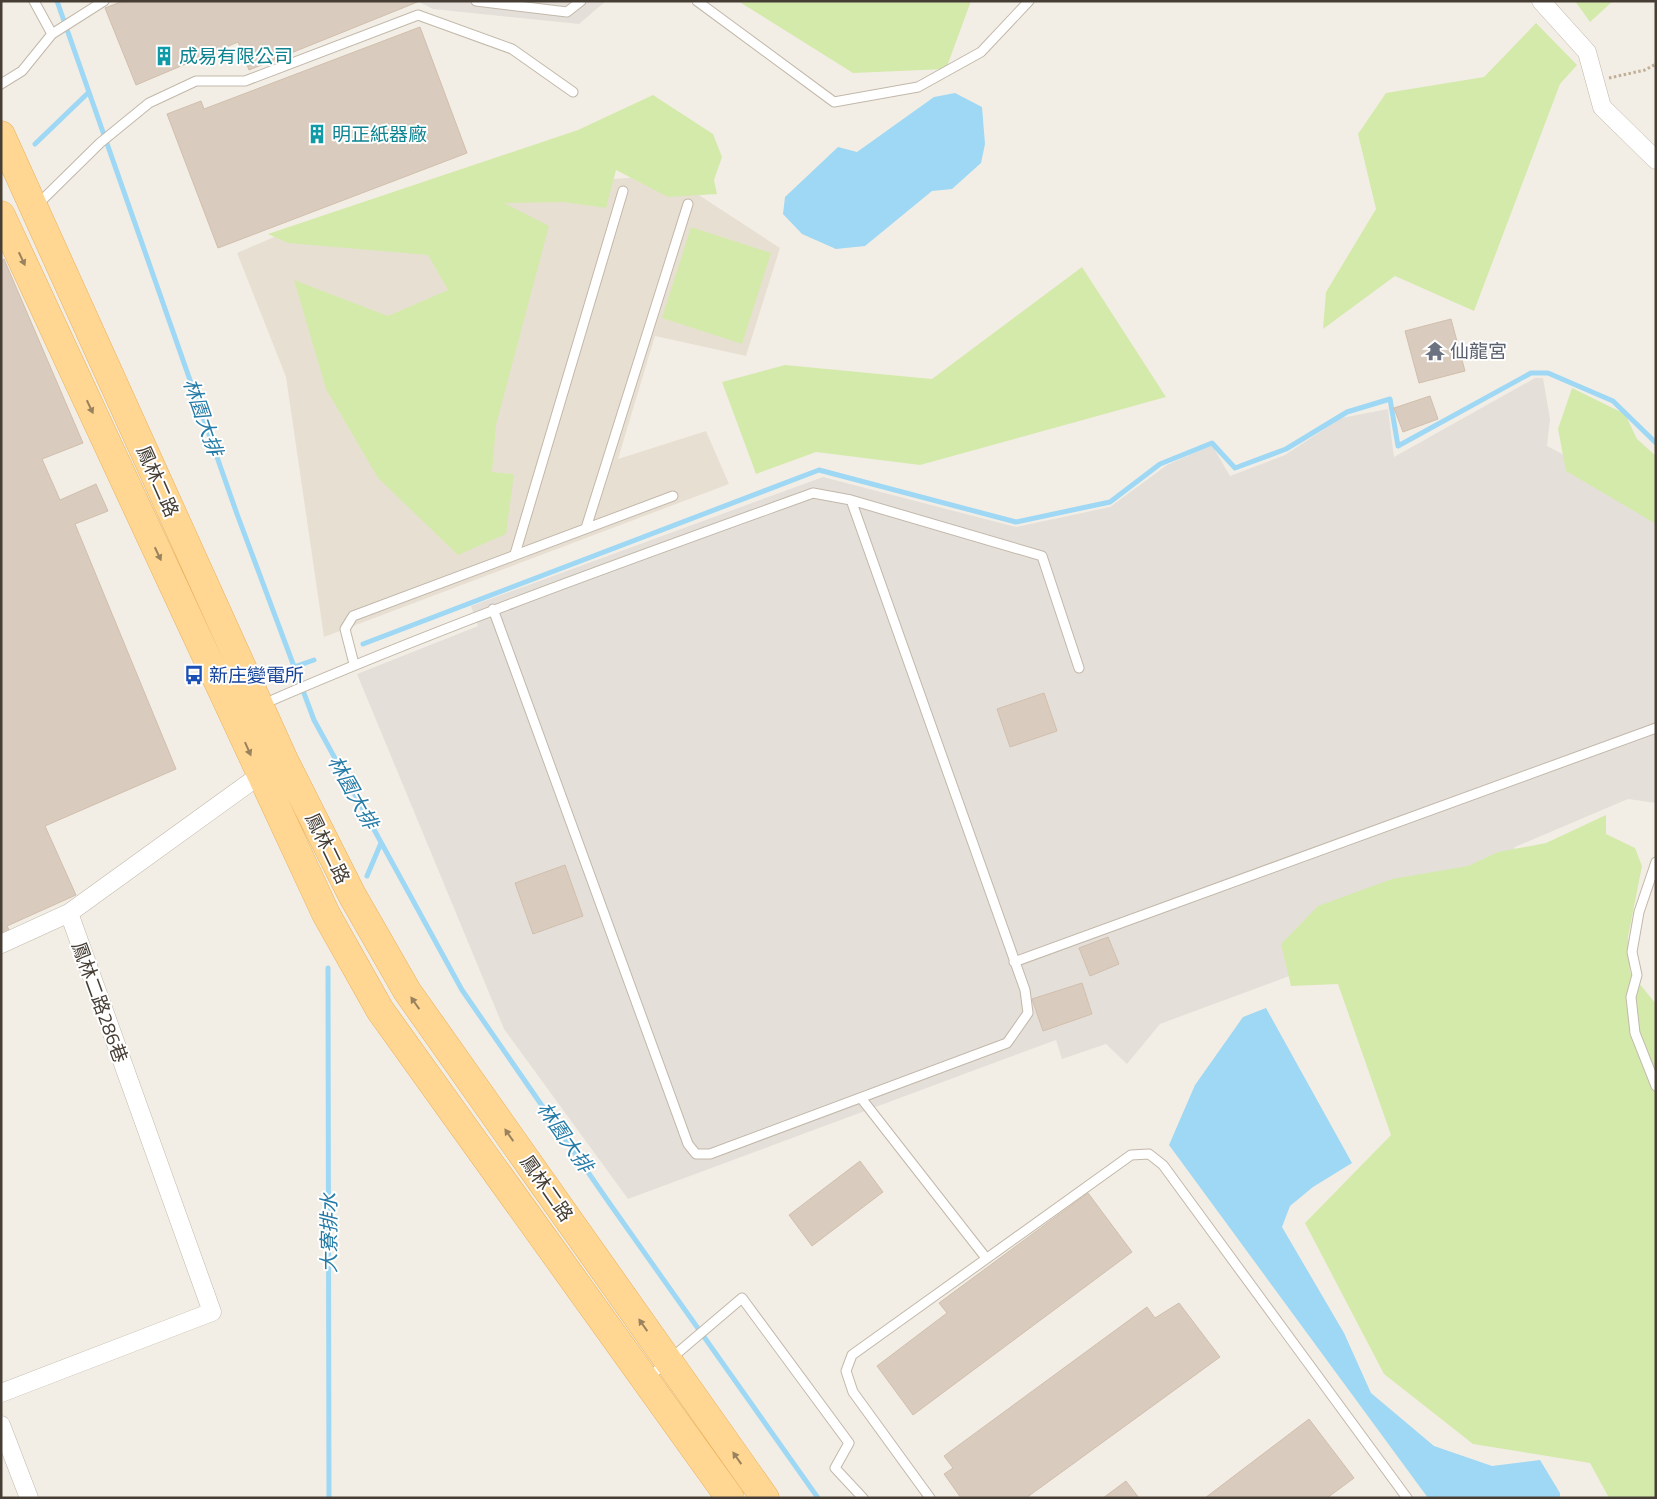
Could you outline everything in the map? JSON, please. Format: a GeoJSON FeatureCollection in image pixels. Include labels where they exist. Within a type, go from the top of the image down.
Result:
{"type":"FeatureCollection","features":[{"type":"Feature","properties":{"kind":"main road","name":"鳳林二路"},"geometry":{"type":"LineString","coordinates":[[1,135],[252,709],[260,775],[326,914],[380,1010],[730,1498]]}},
{"type":"Feature","properties":{"kind":"main road","name":"鳳林二路"},"geometry":{"type":"LineString","coordinates":[[1,215],[252,709],[352,895],[407,991],[676,1354],[765,1498]]}},
{"type":"Feature","properties":{"kind":"street"},"geometry":{"type":"LineString","coordinates":[[1542,1],[1587,52],[1602,107],[1656,160]]}},
{"type":"Feature","properties":{"kind":"street"},"geometry":{"type":"LineString","coordinates":[[1,944],[69,913],[260,775]]}},
{"type":"Feature","properties":{"kind":"street","name":"鳳林二路286巷"},"geometry":{"type":"LineString","coordinates":[[1,1393],[212,1312],[69,913]]}},
{"type":"Feature","properties":{"kind":"street"},"geometry":{"type":"LineString","coordinates":[[1,1425],[30,1498]]}},
{"type":"Feature","properties":{"kind":"lane"},"geometry":{"type":"LineString","coordinates":[[34,1],[52,34]]}},
{"type":"Feature","properties":{"kind":"lane"},"geometry":{"type":"LineString","coordinates":[[476,1],[567,12],[581,1]]}},
{"type":"Feature","properties":{"kind":"lane"},"geometry":{"type":"LineString","coordinates":[[697,1],[834,102],[918,87],[981,52],[1029,1]]}},
{"type":"Feature","properties":{"kind":"lane"},"geometry":{"type":"LineString","coordinates":[[1,84],[22,71],[52,34],[101,2]]}},
{"type":"Feature","properties":{"kind":"lane"},"geometry":{"type":"LineString","coordinates":[[34,208],[100,143],[149,103],[196,81],[245,81],[418,15],[512,49],[573,92]]}},
{"type":"Feature","properties":{"kind":"lane"},"geometry":{"type":"LineString","coordinates":[[516,554],[623,190]]}},
{"type":"Feature","properties":{"kind":"lane"},"geometry":{"type":"LineString","coordinates":[[586,528],[688,204]]}},
{"type":"Feature","properties":{"kind":"lane"},"geometry":{"type":"LineString","coordinates":[[252,709],[354,664],[493,609],[813,493],[851,500],[1042,556],[1080,668]]}},
{"type":"Feature","properties":{"kind":"lane"},"geometry":{"type":"LineString","coordinates":[[354,664],[345,629],[353,616],[673,496]]}},
{"type":"Feature","properties":{"kind":"lane"},"geometry":{"type":"LineString","coordinates":[[493,609],[688,1144],[696,1154],[710,1154],[1007,1043],[1028,1013],[1025,990],[851,500]]}},
{"type":"Feature","properties":{"kind":"lane"},"geometry":{"type":"LineString","coordinates":[[1014,962],[1656,728]]}},
{"type":"Feature","properties":{"kind":"lane"},"geometry":{"type":"LineString","coordinates":[[1656,862],[1639,912],[1632,952],[1637,975],[1631,998],[1635,1033],[1656,1086]]}},
{"type":"Feature","properties":{"kind":"lane"},"geometry":{"type":"LineString","coordinates":[[860,1098],[986,1258]]}},
{"type":"Feature","properties":{"kind":"lane"},"geometry":{"type":"LineString","coordinates":[[930,1498],[853,1392],[846,1371],[852,1355],[1131,1155],[1149,1154],[1163,1164],[1407,1498]]}},
{"type":"Feature","properties":{"kind":"lane"},"geometry":{"type":"LineString","coordinates":[[646,1380],[742,1298],[849,1444],[835,1468],[863,1498]]}},
{"type":"Feature","properties":{"kind":"path"},"geometry":{"type":"LineString","coordinates":[[1594,81],[1645,70],[1656,64]]}},
{"type":"Feature","properties":{"kind":"shaded area"},"geometry":{"type":"Polygon","coordinates":[[[417,1],[606,1],[579,24],[433,9],[417,1]]]}},
{"type":"Feature","properties":{"kind":"shaded area"},"geometry":{"type":"Polygon","coordinates":[[[654,176],[682,184],[780,248],[746,356],[655,336],[618,459],[706,431],[729,484],[324,637],[286,377],[237,253],[327,214],[515,186],[654,176]]]}},
{"type":"Feature","properties":{"kind":"shaded area"},"geometry":{"type":"Polygon","coordinates":[[[1535,378],[1543,378],[1550,419],[1547,446],[1652,501],[1656,506],[1656,803],[1628,799],[1515,847],[1513,866],[1416,929],[1160,1024],[1127,1064],[1106,1044],[1062,1059],[1056,1040],[628,1199],[504,1029],[357,674],[478,626],[471,606],[823,477],[1016,527],[1110,507],[1167,465],[1212,445],[1230,476],[1285,455],[1341,418],[1388,409],[1394,457],[1535,378]]]}},
{"type":"Feature","properties":{"kind":"green space"},"geometry":{"type":"Polygon","coordinates":[[[738,1],[971,1],[946,69],[853,73],[738,1]]]}},
{"type":"Feature","properties":{"kind":"green space"},"geometry":{"type":"Polygon","coordinates":[[[1575,1],[1613,1],[1590,22],[1575,1]]]}},
{"type":"Feature","properties":{"kind":"green space"},"geometry":{"type":"Polygon","coordinates":[[[1536,23],[1577,65],[1560,84],[1474,311],[1395,276],[1323,329],[1326,292],[1376,209],[1358,134],[1386,93],[1484,77],[1536,23]]]}},
{"type":"Feature","properties":{"kind":"green space"},"geometry":{"type":"Polygon","coordinates":[[[653,95],[713,134],[722,157],[714,180],[717,194],[668,197],[616,170],[606,208],[563,202],[504,203],[549,226],[496,425],[492,472],[514,474],[506,534],[458,555],[378,478],[326,389],[294,280],[388,316],[448,290],[428,255],[288,243],[268,234],[578,130],[653,95]]]}},
{"type":"Feature","properties":{"kind":"green space"},"geometry":{"type":"Polygon","coordinates":[[[691,227],[771,253],[742,344],[662,318],[691,227]]]}},
{"type":"Feature","properties":{"kind":"green space"},"geometry":{"type":"Polygon","coordinates":[[[1082,267],[1166,397],[920,465],[816,452],[756,474],[722,382],[785,365],[932,379],[1082,267]]]}},
{"type":"Feature","properties":{"kind":"green space"},"geometry":{"type":"Polygon","coordinates":[[[1572,388],[1625,414],[1637,439],[1656,456],[1656,524],[1566,471],[1558,429],[1572,388]]]}},
{"type":"Feature","properties":{"kind":"green space"},"geometry":{"type":"Polygon","coordinates":[[[1606,815],[1606,834],[1635,848],[1642,866],[1628,937],[1630,972],[1656,1004],[1656,1498],[1609,1498],[1590,1463],[1473,1444],[1384,1374],[1305,1223],[1391,1135],[1338,984],[1291,986],[1281,944],[1318,906],[1392,879],[1468,866],[1498,852],[1546,843],[1606,815]]]}},
{"type":"Feature","properties":{"kind":"water"},"geometry":{"type":"Polygon","coordinates":[[[955,93],[982,107],[985,144],[981,163],[952,189],[932,191],[865,246],[836,249],[802,234],[783,214],[785,197],[838,147],[857,152],[934,97],[955,93]]]}},
{"type":"Feature","properties":{"kind":"water"},"geometry":{"type":"Polygon","coordinates":[[[1266,1008],[1352,1163],[1313,1187],[1290,1206],[1282,1227],[1344,1333],[1371,1393],[1434,1446],[1492,1466],[1540,1460],[1560,1493],[1560,1498],[1428,1498],[1169,1145],[1195,1085],[1243,1017],[1266,1008]]]}},
{"type":"Feature","properties":{"kind":"building","name":"成易有限公司"},"geometry":{"type":"Polygon","coordinates":[[[123,1],[420,1],[249,70],[238,42],[136,85],[105,8],[123,1]]]}},
{"type":"Feature","properties":{"kind":"building","name":"明正紙器廠"},"geometry":{"type":"Polygon","coordinates":[[[420,27],[467,153],[218,248],[167,114],[201,101],[204,109],[420,27]]]}},
{"type":"Feature","properties":{"kind":"building"},"geometry":{"type":"Polygon","coordinates":[[[4,259],[83,443],[42,459],[60,500],[96,484],[108,511],[75,524],[176,769],[45,826],[76,895],[7,926],[14,940],[1,945],[1,261],[4,259]]]}},
{"type":"Feature","properties":{"kind":"building","name":"仙龍宮"},"geometry":{"type":"Polygon","coordinates":[[[1451,319],[1465,371],[1419,383],[1405,331],[1451,319]]]}},
{"type":"Feature","properties":{"kind":"building"},"geometry":{"type":"Polygon","coordinates":[[[1430,396],[1438,419],[1403,432],[1394,408],[1430,396]]]}},
{"type":"Feature","properties":{"kind":"building"},"geometry":{"type":"Polygon","coordinates":[[[1044,693],[1057,731],[1010,747],[997,709],[1044,693]]]}},
{"type":"Feature","properties":{"kind":"building"},"geometry":{"type":"Polygon","coordinates":[[[565,865],[583,916],[533,934],[515,883],[565,865]]]}},
{"type":"Feature","properties":{"kind":"building"},"geometry":{"type":"Polygon","coordinates":[[[1108,937],[1119,964],[1090,976],[1079,948],[1108,937]]]}},
{"type":"Feature","properties":{"kind":"building"},"geometry":{"type":"Polygon","coordinates":[[[1082,983],[1092,1014],[1043,1031],[1032,999],[1082,983]]]}},
{"type":"Feature","properties":{"kind":"building"},"geometry":{"type":"Polygon","coordinates":[[[860,1161],[883,1192],[812,1246],[789,1215],[860,1161]]]}},
{"type":"Feature","properties":{"kind":"building"},"geometry":{"type":"Polygon","coordinates":[[[1088,1193],[1132,1252],[913,1415],[877,1366],[947,1313],[939,1303],[1088,1193]]]}},
{"type":"Feature","properties":{"kind":"building"},"geometry":{"type":"Polygon","coordinates":[[[1179,1303],[1220,1357],[1026,1498],[961,1498],[944,1474],[953,1468],[944,1456],[1147,1307],[1155,1318],[1179,1303]]]}},
{"type":"Feature","properties":{"kind":"building"},"geometry":{"type":"Polygon","coordinates":[[[1309,1419],[1354,1478],[1327,1498],[1205,1498],[1309,1419]]]}},
{"type":"Feature","properties":{"kind":"building"},"geometry":{"type":"Polygon","coordinates":[[[1126,1481],[1139,1498],[1103,1498],[1126,1481]]]}},
{"type":"Feature","properties":{"kind":"waterway","name":"林園大排"},"geometry":{"type":"LineString","coordinates":[[57,1],[237,514],[314,720],[462,990],[610,1204],[818,1498]]}},
{"type":"Feature","properties":{"kind":"waterway"},"geometry":{"type":"LineString","coordinates":[[35,144],[89,92]]}},
{"type":"Feature","properties":{"kind":"waterway"},"geometry":{"type":"LineString","coordinates":[[363,644],[819,470],[1016,522],[1110,502],[1160,464],[1212,443],[1235,468],[1286,449],[1347,412],[1390,399],[1398,446],[1531,373],[1548,373],[1613,401],[1656,443]]}},
{"type":"Feature","properties":{"kind":"waterway"},"geometry":{"type":"LineString","coordinates":[[294,667],[314,660]]}},
{"type":"Feature","properties":{"kind":"waterway"},"geometry":{"type":"LineString","coordinates":[[367,876],[381,843]]}},
{"type":"Feature","properties":{"kind":"waterway","name":"大寮排水"},"geometry":{"type":"LineString","coordinates":[[328,968],[329,1498]]}},
{"type":"Feature","properties":{"kind":"place","name":"成易有限公司"},"geometry":{"type":"Point","coordinates":[164,56]}},
{"type":"Feature","properties":{"kind":"place","name":"明正紙器廠"},"geometry":{"type":"Point","coordinates":[317,134]}},
{"type":"Feature","properties":{"kind":"place","name":"仙龍宮"},"geometry":{"type":"Point","coordinates":[1435,351]}},
{"type":"Feature","properties":{"kind":"place","name":"新庄變電所"},"geometry":{"type":"Point","coordinates":[194,675]}}]}
